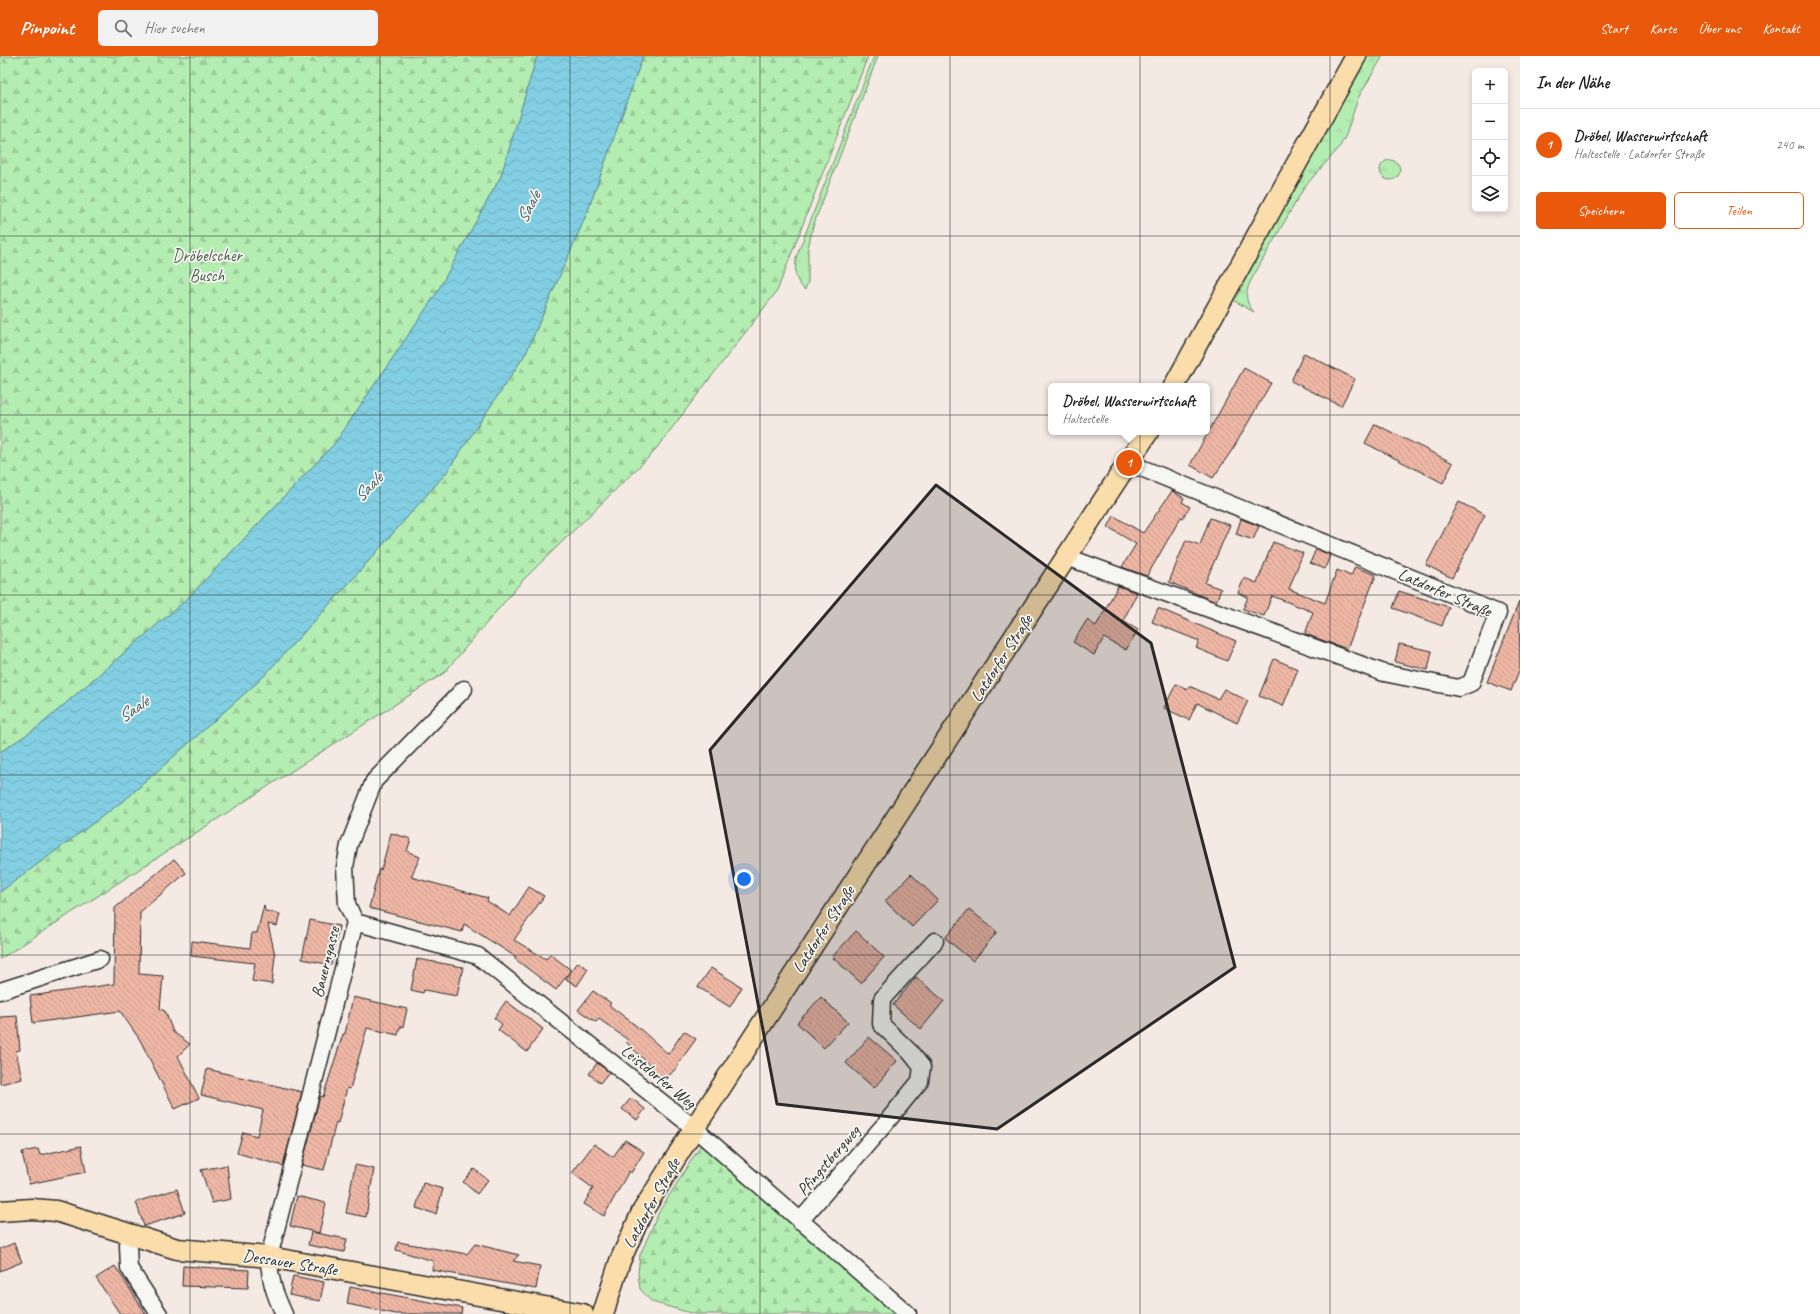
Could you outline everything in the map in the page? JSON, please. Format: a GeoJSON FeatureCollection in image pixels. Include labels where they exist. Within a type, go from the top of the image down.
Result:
{"type":"FeatureCollection","features":[{"type":"Feature","properties":{"kind":"main road"},"geometry":{"type":"LineString","coordinates":[[1176,383],[1356,56]]}},
{"type":"Feature","properties":{"kind":"main road","name":"Latdorfer Straße"},"geometry":{"type":"LineString","coordinates":[[603,1314],[620,1261],[642,1212],[694,1128],[1145,438]]}},
{"type":"Feature","properties":{"kind":"main road","name":"Dessauer Straße"},"geometry":{"type":"LineString","coordinates":[[0,1211],[32,1209],[56,1211],[177,1249],[269,1257],[511,1307],[583,1314]]}},
{"type":"Feature","properties":{"kind":"street","name":"Latdorfer Straße"},"geometry":{"type":"LineString","coordinates":[[1067,557],[1384,674],[1459,688],[1471,683],[1498,613],[1129,463]]}},
{"type":"Feature","properties":{"kind":"street","name":"Bauerngasse"},"geometry":{"type":"LineString","coordinates":[[284,1314],[275,1295],[269,1270],[269,1257],[355,922],[347,904],[344,867],[349,845],[374,781],[464,690]]}},
{"type":"Feature","properties":{"kind":"street","name":"Leistdorfer Weg"},"geometry":{"type":"LineString","coordinates":[[355,922],[478,956],[694,1128],[908,1314]]}},
{"type":"Feature","properties":{"kind":"street","name":"Pfingstbergweg"},"geometry":{"type":"LineString","coordinates":[[800,1221],[885,1124],[920,1081],[922,1067],[910,1052],[881,1024],[882,999],[935,941]]}},
{"type":"Feature","properties":{"kind":"street"},"geometry":{"type":"LineString","coordinates":[[0,991],[100,959]]}},
{"type":"Feature","properties":{"kind":"street"},"geometry":{"type":"LineString","coordinates":[[132,1236],[128,1245],[129,1268],[159,1314]]}},
{"type":"Feature","properties":{"kind":"highlighted area"},"geometry":{"type":"Polygon","coordinates":[[[936,485],[1151,643],[1235,967],[997,1129],[777,1104],[710,750],[936,485]]]}},
{"type":"Feature","properties":{"kind":"green space","name":"Dröbelscher Busch"},"geometry":{"type":"Polygon","coordinates":[[[0,56],[537,56],[501,176],[436,294],[335,443],[187,599],[37,728],[0,752],[0,56]]]}},
{"type":"Feature","properties":{"kind":"green space"},"geometry":{"type":"Polygon","coordinates":[[[643,56],[868,56],[777,291],[652,454],[523,580],[444,673],[0,959],[0,892],[127,798],[261,679],[350,582],[446,473],[526,353],[587,213],[643,56]]]}},
{"type":"Feature","properties":{"kind":"green space"},"geometry":{"type":"Polygon","coordinates":[[[874,56],[878,56],[813,226],[808,248],[808,282],[805,290],[799,283],[796,276],[796,258],[874,56]]]}},
{"type":"Feature","properties":{"kind":"green space"},"geometry":{"type":"Polygon","coordinates":[[[1366,56],[1383,56],[1358,98],[1346,135],[1339,148],[1305,186],[1250,282],[1247,290],[1247,301],[1254,312],[1231,299],[1366,56]]]}},
{"type":"Feature","properties":{"kind":"green space"},"geometry":{"type":"Polygon","coordinates":[[[1390,160],[1397,163],[1400,170],[1397,177],[1390,180],[1383,177],[1380,170],[1383,163],[1390,160]]]}},
{"type":"Feature","properties":{"kind":"green space"},"geometry":{"type":"Polygon","coordinates":[[[702,1143],[894,1314],[694,1314],[652,1302],[640,1289],[638,1273],[640,1255],[659,1212],[702,1143]]]}},
{"type":"Feature","properties":{"kind":"water","name":"Saale"},"geometry":{"type":"Polygon","coordinates":[[[537,56],[643,56],[587,213],[526,353],[446,473],[350,582],[261,679],[127,798],[0,892],[0,752],[37,728],[187,599],[335,443],[436,294],[501,176],[537,56]]]}},
{"type":"Feature","properties":{"kind":"building"},"geometry":{"type":"Polygon","coordinates":[[[1304,353],[1355,379],[1341,406],[1291,381],[1304,353]]]}},
{"type":"Feature","properties":{"kind":"building"},"geometry":{"type":"Polygon","coordinates":[[[1244,368],[1271,383],[1234,447],[1213,478],[1190,465],[1207,435],[1210,435],[1210,429],[1244,368]]]}},
{"type":"Feature","properties":{"kind":"building"},"geometry":{"type":"Polygon","coordinates":[[[1375,424],[1453,463],[1443,483],[1365,443],[1375,424]]]}},
{"type":"Feature","properties":{"kind":"building"},"geometry":{"type":"Polygon","coordinates":[[[1172,491],[1184,498],[1182,502],[1190,507],[1183,518],[1181,517],[1147,576],[1122,567],[1136,544],[1108,527],[1114,516],[1143,533],[1172,491]]]}},
{"type":"Feature","properties":{"kind":"building"},"geometry":{"type":"Polygon","coordinates":[[[1459,502],[1485,515],[1452,578],[1426,565],[1459,502]]]}},
{"type":"Feature","properties":{"kind":"building"},"geometry":{"type":"Polygon","coordinates":[[[1210,518],[1230,525],[1205,583],[1221,589],[1216,602],[1169,582],[1186,540],[1200,545],[1210,518]]]}},
{"type":"Feature","properties":{"kind":"building"},"geometry":{"type":"Polygon","coordinates":[[[1241,519],[1259,526],[1253,540],[1236,534],[1241,519]]]}},
{"type":"Feature","properties":{"kind":"building"},"geometry":{"type":"Polygon","coordinates":[[[1273,542],[1303,553],[1289,589],[1325,603],[1337,570],[1351,576],[1355,567],[1376,575],[1347,649],[1305,634],[1313,612],[1272,596],[1264,616],[1243,609],[1248,597],[1238,593],[1244,578],[1257,583],[1273,542]]]}},
{"type":"Feature","properties":{"kind":"building"},"geometry":{"type":"Polygon","coordinates":[[[1316,549],[1330,555],[1325,569],[1310,563],[1316,549]]]}},
{"type":"Feature","properties":{"kind":"building"},"geometry":{"type":"Polygon","coordinates":[[[1118,586],[1137,593],[1123,621],[1138,630],[1126,650],[1104,638],[1094,655],[1073,642],[1087,620],[1096,626],[1118,586]]]}},
{"type":"Feature","properties":{"kind":"building"},"geometry":{"type":"Polygon","coordinates":[[[1399,591],[1449,607],[1442,626],[1393,608],[1399,591]]]}},
{"type":"Feature","properties":{"kind":"building"},"geometry":{"type":"Polygon","coordinates":[[[1519,602],[1520,668],[1511,691],[1487,682],[1519,602]]]}},
{"type":"Feature","properties":{"kind":"building"},"geometry":{"type":"Polygon","coordinates":[[[1158,608],[1236,641],[1227,661],[1196,648],[1199,641],[1152,622],[1158,608]]]}},
{"type":"Feature","properties":{"kind":"building"},"geometry":{"type":"Polygon","coordinates":[[[1399,644],[1432,651],[1428,670],[1395,662],[1399,644]]]}},
{"type":"Feature","properties":{"kind":"building"},"geometry":{"type":"Polygon","coordinates":[[[1274,659],[1298,669],[1283,706],[1259,696],[1274,659]]]}},
{"type":"Feature","properties":{"kind":"building"},"geometry":{"type":"Polygon","coordinates":[[[1176,684],[1187,690],[1189,686],[1218,699],[1224,689],[1248,701],[1237,723],[1197,703],[1189,720],[1164,708],[1176,684]]]}},
{"type":"Feature","properties":{"kind":"building"},"geometry":{"type":"Polygon","coordinates":[[[391,833],[411,839],[407,851],[420,857],[411,877],[488,898],[487,901],[510,916],[529,887],[544,896],[514,940],[546,959],[550,954],[571,970],[556,990],[515,959],[516,957],[464,924],[462,932],[369,908],[379,869],[381,870],[391,833]]]}},
{"type":"Feature","properties":{"kind":"building"},"geometry":{"type":"Polygon","coordinates":[[[174,859],[186,873],[140,912],[139,974],[163,976],[160,1009],[165,1011],[173,1032],[190,1044],[178,1056],[199,1098],[175,1109],[140,1040],[120,1011],[33,1023],[30,996],[114,984],[115,908],[174,859]]]}},
{"type":"Feature","properties":{"kind":"building"},"geometry":{"type":"Polygon","coordinates":[[[911,874],[938,900],[912,927],[885,901],[911,874]]]}},
{"type":"Feature","properties":{"kind":"building"},"geometry":{"type":"Polygon","coordinates":[[[264,905],[265,911],[280,914],[277,926],[268,924],[275,955],[272,984],[252,981],[255,963],[191,956],[192,941],[250,948],[252,933],[257,933],[264,905]]]}},
{"type":"Feature","properties":{"kind":"building"},"geometry":{"type":"Polygon","coordinates":[[[969,909],[997,932],[973,961],[945,938],[969,909]]]}},
{"type":"Feature","properties":{"kind":"building"},"geometry":{"type":"Polygon","coordinates":[[[310,920],[339,926],[331,965],[302,959],[310,920]]]}},
{"type":"Feature","properties":{"kind":"building"},"geometry":{"type":"Polygon","coordinates":[[[856,931],[884,957],[861,983],[832,957],[856,931]]]}},
{"type":"Feature","properties":{"kind":"building"},"geometry":{"type":"Polygon","coordinates":[[[417,959],[463,967],[457,996],[424,990],[423,993],[411,990],[417,959]]]}},
{"type":"Feature","properties":{"kind":"building"},"geometry":{"type":"Polygon","coordinates":[[[578,962],[588,969],[577,986],[566,979],[578,962]]]}},
{"type":"Feature","properties":{"kind":"building"},"geometry":{"type":"Polygon","coordinates":[[[711,968],[742,987],[730,1007],[698,987],[711,968]]]}},
{"type":"Feature","properties":{"kind":"building"},"geometry":{"type":"Polygon","coordinates":[[[916,977],[944,1001],[921,1029],[893,1005],[916,977]]]}},
{"type":"Feature","properties":{"kind":"building"},"geometry":{"type":"Polygon","coordinates":[[[593,991],[611,1003],[609,1005],[639,1028],[668,1054],[684,1031],[696,1039],[678,1064],[679,1065],[665,1080],[626,1042],[628,1040],[599,1019],[596,1022],[578,1010],[593,991]]]}},
{"type":"Feature","properties":{"kind":"building"},"geometry":{"type":"Polygon","coordinates":[[[353,997],[407,1009],[403,1027],[400,1027],[398,1035],[367,1028],[350,1089],[347,1088],[338,1123],[336,1122],[324,1170],[302,1165],[320,1096],[323,1097],[343,1034],[345,1034],[353,997]]]}},
{"type":"Feature","properties":{"kind":"building"},"geometry":{"type":"Polygon","coordinates":[[[821,997],[848,1022],[824,1048],[797,1023],[821,997]]]}},
{"type":"Feature","properties":{"kind":"building"},"geometry":{"type":"Polygon","coordinates":[[[506,1001],[543,1029],[527,1052],[498,1030],[502,1024],[494,1018],[506,1001]]]}},
{"type":"Feature","properties":{"kind":"building"},"geometry":{"type":"Polygon","coordinates":[[[17,1016],[20,1050],[16,1051],[22,1079],[0,1084],[0,1017],[17,1016]]]}},
{"type":"Feature","properties":{"kind":"building"},"geometry":{"type":"Polygon","coordinates":[[[869,1037],[897,1061],[874,1088],[846,1063],[869,1037]]]}},
{"type":"Feature","properties":{"kind":"building"},"geometry":{"type":"Polygon","coordinates":[[[597,1063],[609,1072],[600,1083],[589,1074],[597,1063]]]}},
{"type":"Feature","properties":{"kind":"building"},"geometry":{"type":"Polygon","coordinates":[[[207,1069],[302,1092],[283,1166],[237,1153],[243,1132],[257,1136],[263,1110],[201,1095],[207,1069]]]}},
{"type":"Feature","properties":{"kind":"building"},"geometry":{"type":"Polygon","coordinates":[[[631,1098],[645,1109],[637,1120],[622,1109],[631,1098]]]}},
{"type":"Feature","properties":{"kind":"building"},"geometry":{"type":"Polygon","coordinates":[[[625,1140],[644,1152],[631,1173],[629,1171],[604,1216],[584,1204],[593,1188],[572,1173],[594,1144],[613,1157],[625,1140]]]}},
{"type":"Feature","properties":{"kind":"building"},"geometry":{"type":"Polygon","coordinates":[[[81,1146],[86,1172],[29,1184],[22,1152],[38,1149],[40,1155],[81,1146]]]}},
{"type":"Feature","properties":{"kind":"building"},"geometry":{"type":"Polygon","coordinates":[[[227,1165],[231,1199],[212,1203],[201,1170],[227,1165]]]}},
{"type":"Feature","properties":{"kind":"building"},"geometry":{"type":"Polygon","coordinates":[[[355,1165],[374,1169],[366,1217],[346,1213],[355,1165]]]}},
{"type":"Feature","properties":{"kind":"building"},"geometry":{"type":"Polygon","coordinates":[[[474,1169],[488,1180],[477,1194],[463,1182],[474,1169]]]}},
{"type":"Feature","properties":{"kind":"building"},"geometry":{"type":"Polygon","coordinates":[[[423,1183],[443,1189],[436,1214],[416,1208],[423,1183]]]}},
{"type":"Feature","properties":{"kind":"building"},"geometry":{"type":"Polygon","coordinates":[[[177,1189],[185,1213],[144,1226],[136,1202],[177,1189]]]}},
{"type":"Feature","properties":{"kind":"building"},"geometry":{"type":"Polygon","coordinates":[[[297,1196],[326,1203],[319,1233],[290,1226],[297,1196]]]}},
{"type":"Feature","properties":{"kind":"building"},"geometry":{"type":"Polygon","coordinates":[[[311,1232],[347,1239],[344,1252],[308,1245],[311,1232]]]}},
{"type":"Feature","properties":{"kind":"building"},"geometry":{"type":"Polygon","coordinates":[[[398,1242],[467,1254],[475,1244],[519,1255],[513,1261],[540,1266],[536,1289],[432,1270],[433,1261],[396,1250],[398,1242]]]}},
{"type":"Feature","properties":{"kind":"building"},"geometry":{"type":"Polygon","coordinates":[[[14,1243],[22,1262],[0,1271],[0,1249],[14,1243]]]}},
{"type":"Feature","properties":{"kind":"building"},"geometry":{"type":"Polygon","coordinates":[[[115,1266],[146,1314],[120,1314],[96,1278],[115,1266]]]}},
{"type":"Feature","properties":{"kind":"building"},"geometry":{"type":"Polygon","coordinates":[[[183,1266],[249,1270],[248,1288],[182,1286],[183,1266]]]}},
{"type":"Feature","properties":{"kind":"building"},"geometry":{"type":"Polygon","coordinates":[[[293,1276],[324,1282],[320,1301],[289,1295],[293,1276]]]}},
{"type":"Feature","properties":{"kind":"building"},"geometry":{"type":"Polygon","coordinates":[[[350,1287],[462,1308],[461,1314],[396,1314],[347,1304],[350,1287]]]}},
{"type":"Feature","properties":{"kind":"place","name":"Dröbel, Wasserwirtschaft"},"geometry":{"type":"Point","coordinates":[1129,463]}}]}
